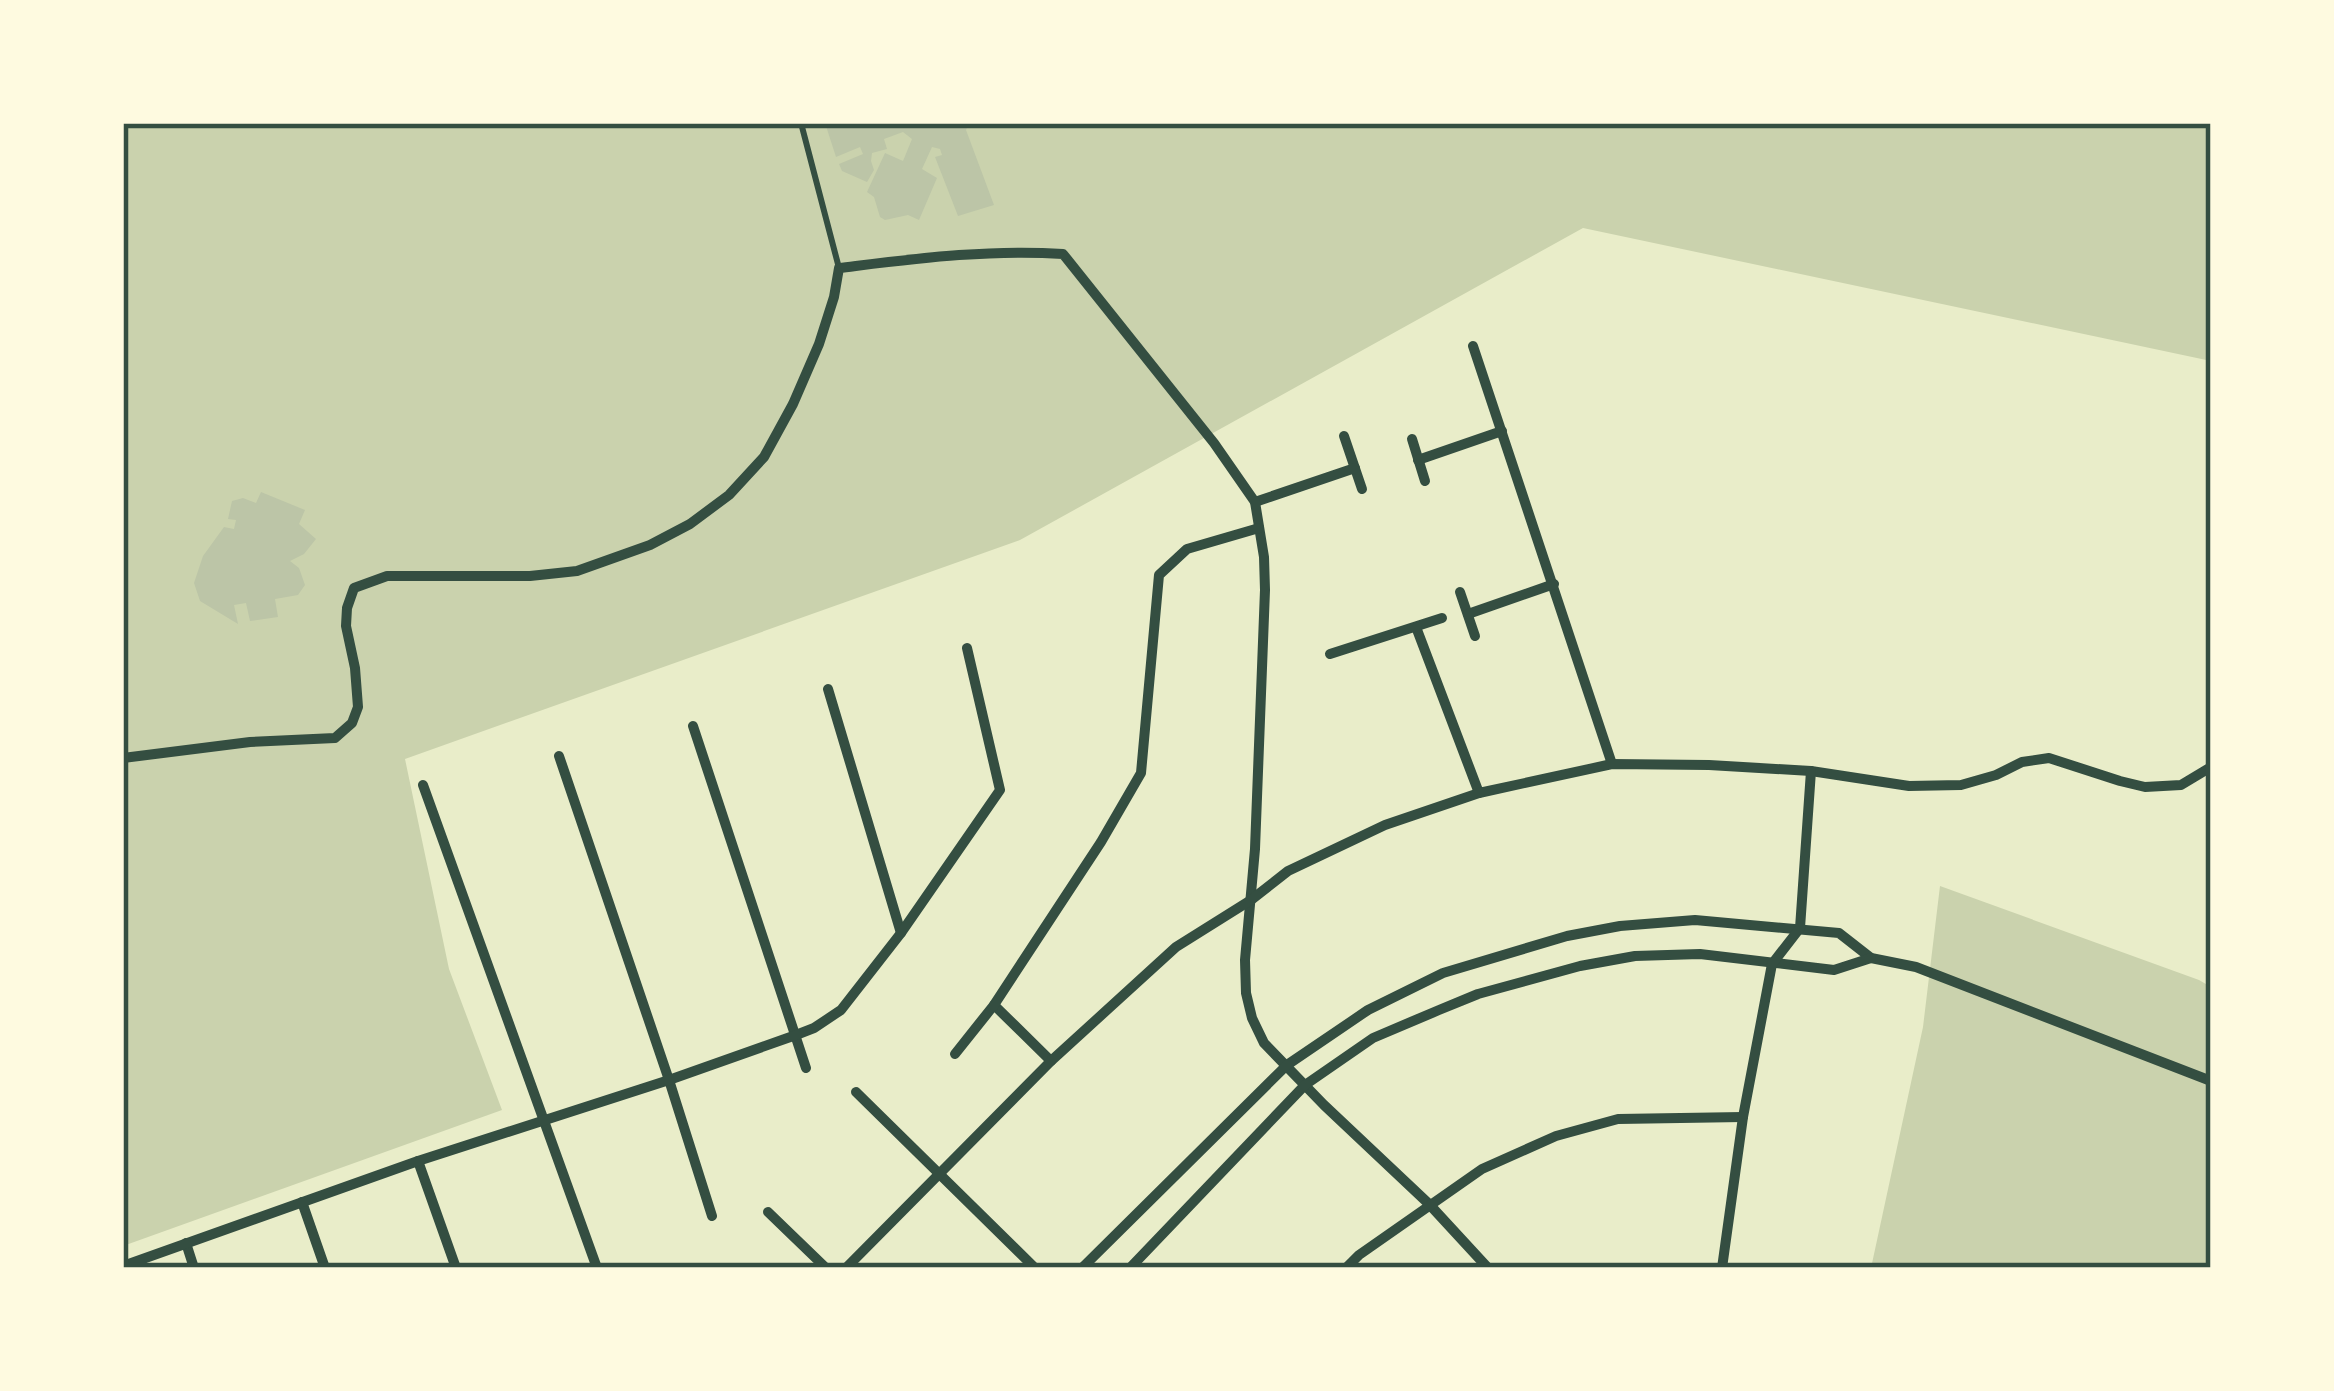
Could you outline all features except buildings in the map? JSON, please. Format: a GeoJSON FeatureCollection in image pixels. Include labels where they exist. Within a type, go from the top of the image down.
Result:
{"type":"FeatureCollection","features":[{"type":"Feature","properties":{"kind":"street"},"geometry":{"type":"LineString","coordinates":[[123,758],[250,742],[335,738],[352,723],[358,707],[356,668],[346,626],[354,589],[387,576],[530,576],[577,571],[650,545],[690,524],[729,495],[764,457],[819,344],[839,268],[969,252],[1063,254],[1214,442],[1255,502],[1264,590],[1245,960],[1252,1018],[1264,1043],[1489,1268]]}},
{"type":"Feature","properties":{"kind":"street"},"geometry":{"type":"LineString","coordinates":[[1473,346],[1612,764]]}},
{"type":"Feature","properties":{"kind":"street"},"geometry":{"type":"LineString","coordinates":[[1418,460],[1502,431]]}},
{"type":"Feature","properties":{"kind":"street"},"geometry":{"type":"LineString","coordinates":[[1344,436],[1362,488]]}},
{"type":"Feature","properties":{"kind":"street"},"geometry":{"type":"LineString","coordinates":[[1412,439],[1425,481]]}},
{"type":"Feature","properties":{"kind":"street"},"geometry":{"type":"LineString","coordinates":[[1255,502],[1355,469]]}},
{"type":"Feature","properties":{"kind":"street"},"geometry":{"type":"LineString","coordinates":[[955,1054],[994,1005],[1141,773],[1159,575],[1187,549],[1259,528]]}},
{"type":"Feature","properties":{"kind":"street"},"geometry":{"type":"LineString","coordinates":[[1468,614],[1554,584]]}},
{"type":"Feature","properties":{"kind":"street"},"geometry":{"type":"LineString","coordinates":[[1460,592],[1475,636]]}},
{"type":"Feature","properties":{"kind":"street"},"geometry":{"type":"LineString","coordinates":[[1330,654],[1442,618]]}},
{"type":"Feature","properties":{"kind":"street"},"geometry":{"type":"LineString","coordinates":[[1416,627],[1479,794]]}},
{"type":"Feature","properties":{"kind":"street"},"geometry":{"type":"LineString","coordinates":[[123,1266],[796,1035],[841,1010],[1000,790],[967,648]]}},
{"type":"Feature","properties":{"kind":"street"},"geometry":{"type":"LineString","coordinates":[[828,688],[901,933]]}},
{"type":"Feature","properties":{"kind":"street"},"geometry":{"type":"LineString","coordinates":[[693,726],[806,1068]]}},
{"type":"Feature","properties":{"kind":"street"},"geometry":{"type":"LineString","coordinates":[[559,756],[712,1216]]}},
{"type":"Feature","properties":{"kind":"street"},"geometry":{"type":"LineString","coordinates":[[846,1268],[1051,1061],[1176,947],[1288,871],[1365,834],[1479,794],[1612,764],[1811,771],[1909,786],[1961,785],[1996,776],[2022,762],[2049,758],[2145,787],[2181,785],[2211,767]]}},
{"type":"Feature","properties":{"kind":"street"},"geometry":{"type":"LineString","coordinates":[[1721,1268],[1772,964],[1800,928],[1811,771]]}},
{"type":"Feature","properties":{"kind":"street"},"geometry":{"type":"LineString","coordinates":[[423,785],[597,1268]]}},
{"type":"Feature","properties":{"kind":"street"},"geometry":{"type":"LineString","coordinates":[[1082,1268],[1287,1066],[1368,1010],[1443,973],[1568,936],[1620,926],[1695,920],[1839,933],[1871,958],[1916,967],[2211,1082]]}},
{"type":"Feature","properties":{"kind":"street"},"geometry":{"type":"LineString","coordinates":[[1130,1268],[1305,1085],[1373,1038],[1478,994],[1635,956],[1700,954],[1834,970],[1871,958]]}},
{"type":"Feature","properties":{"kind":"street"},"geometry":{"type":"LineString","coordinates":[[994,1005],[1051,1061]]}},
{"type":"Feature","properties":{"kind":"street"},"geometry":{"type":"LineString","coordinates":[[856,1092],[1035,1268]]}},
{"type":"Feature","properties":{"kind":"street"},"geometry":{"type":"LineString","coordinates":[[1346,1268],[1481,1168],[1556,1136],[1618,1119],[1743,1117]]}},
{"type":"Feature","properties":{"kind":"street"},"geometry":{"type":"LineString","coordinates":[[418,1161],[456,1268]]}},
{"type":"Feature","properties":{"kind":"street"},"geometry":{"type":"LineString","coordinates":[[302,1202],[325,1268]]}},
{"type":"Feature","properties":{"kind":"street"},"geometry":{"type":"LineString","coordinates":[[768,1212],[826,1268]]}},
{"type":"Feature","properties":{"kind":"street"},"geometry":{"type":"LineString","coordinates":[[186,1243],[194,1268]]}},
{"type":"Feature","properties":{"kind":"lane"},"geometry":{"type":"LineString","coordinates":[[802,123],[839,268]]}},
{"type":"Feature","properties":{"kind":"green space"},"geometry":{"type":"Polygon","coordinates":[[[123,123],[2211,123],[2211,361],[1583,228],[1020,540],[405,759],[449,969],[502,1110],[123,1246],[123,123]]]}},
{"type":"Feature","properties":{"kind":"green space"},"geometry":{"type":"Polygon","coordinates":[[[1940,886],[2211,987],[2211,1268],[1871,1268],[1923,1027],[1940,886]]]}}]}
